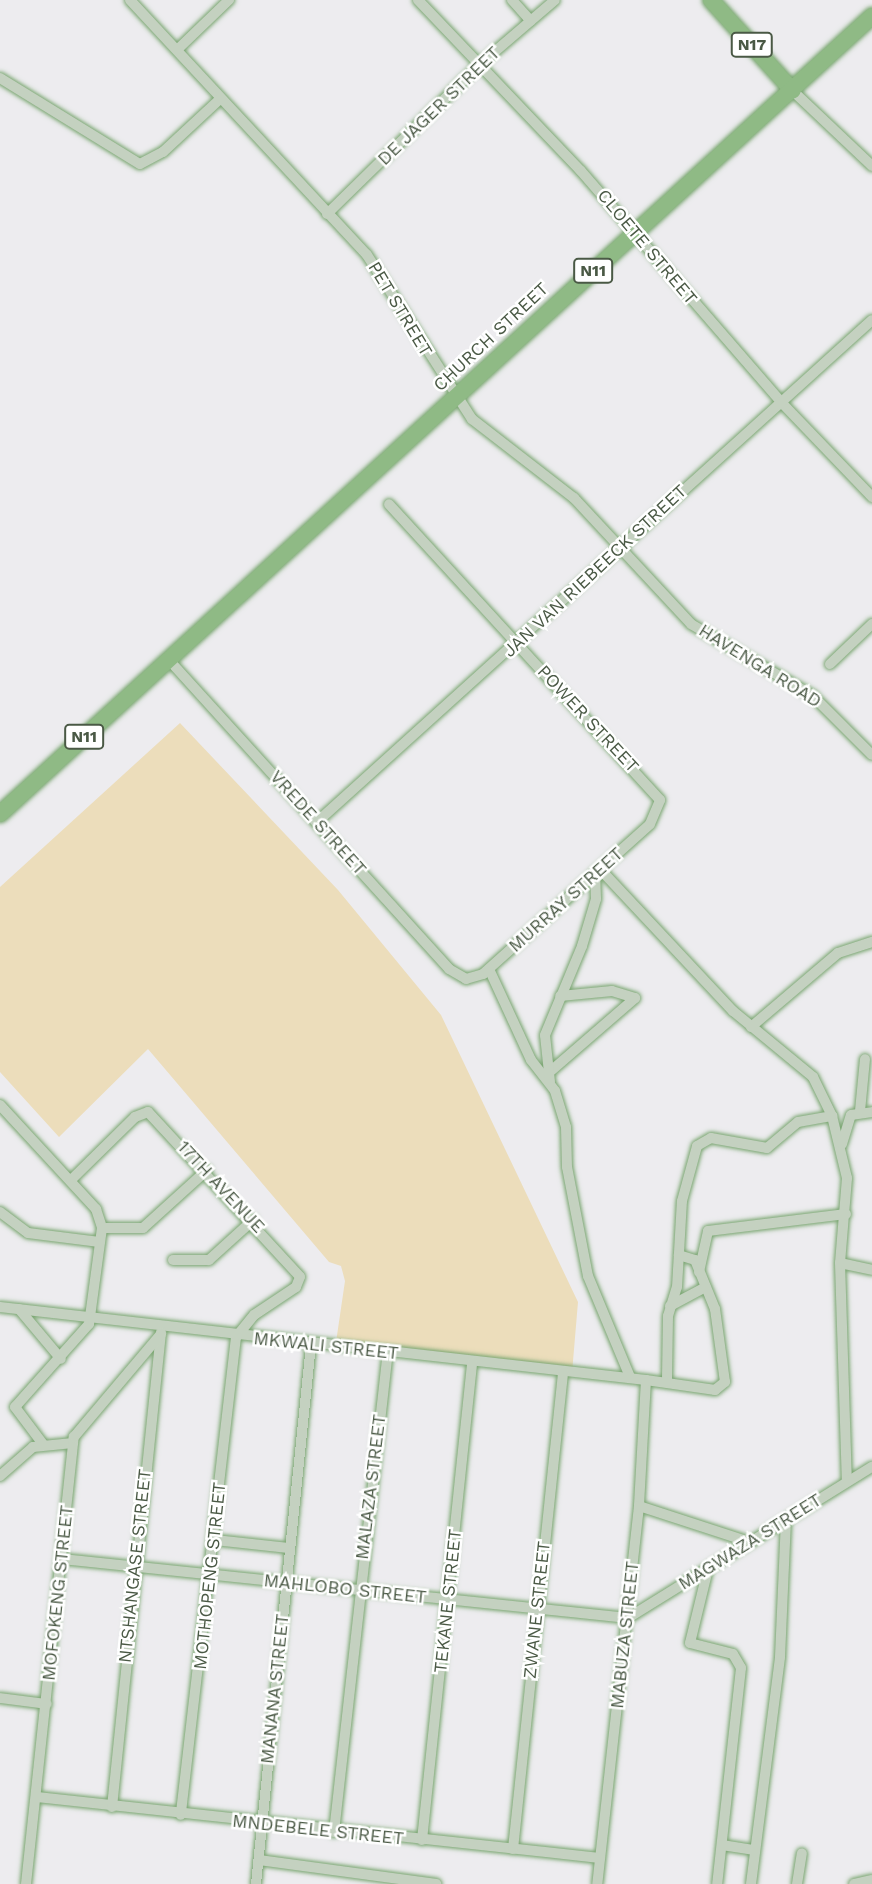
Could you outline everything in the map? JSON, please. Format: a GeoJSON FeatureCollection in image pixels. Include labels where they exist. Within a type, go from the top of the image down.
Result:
{"type":"FeatureCollection","features":[{"type":"Feature","properties":{"kind":"highway","name":"N17"},"geometry":{"type":"LineString","coordinates":[[711,0],[793,90]]}},
{"type":"Feature","properties":{"kind":"highway","name":"CHURCH STREET"},"geometry":{"type":"LineString","coordinates":[[169,660],[393,451],[455,398],[872,16]]}},
{"type":"Feature","properties":{"kind":"highway","name":"N11"},"geometry":{"type":"LineString","coordinates":[[0,814],[169,660]]}},
{"type":"Feature","properties":{"kind":"street","name":"PET STREET"},"geometry":{"type":"LineString","coordinates":[[130,0],[379,270],[455,398],[485,431],[573,498],[620,546]]}},
{"type":"Feature","properties":{"kind":"street"},"geometry":{"type":"LineString","coordinates":[[178,49],[229,0]]}},
{"type":"Feature","properties":{"kind":"street","name":"CLOETE STREET"},"geometry":{"type":"LineString","coordinates":[[418,0],[478,66],[581,171],[781,402],[872,497]]}},
{"type":"Feature","properties":{"kind":"street"},"geometry":{"type":"LineString","coordinates":[[512,0],[531,21]]}},
{"type":"Feature","properties":{"kind":"street","name":"DE JAGER STREET"},"geometry":{"type":"LineString","coordinates":[[327,214],[478,66],[555,0]]}},
{"type":"Feature","properties":{"kind":"street"},"geometry":{"type":"LineString","coordinates":[[0,78],[140,164],[163,152],[220,99]]}},
{"type":"Feature","properties":{"kind":"street"},"geometry":{"type":"LineString","coordinates":[[793,90],[872,166]]}},
{"type":"Feature","properties":{"kind":"street","name":"JAN VAN RIEBEECK STREET"},"geometry":{"type":"LineString","coordinates":[[317,822],[872,320]]}},
{"type":"Feature","properties":{"kind":"street","name":"POWER STREET"},"geometry":{"type":"LineString","coordinates":[[389,504],[651,785],[660,800],[658,816]]}},
{"type":"Feature","properties":{"kind":"street","name":"HAVENGA ROAD"},"geometry":{"type":"LineString","coordinates":[[620,546],[691,624],[813,696],[872,755]]}},
{"type":"Feature","properties":{"kind":"street"},"geometry":{"type":"LineString","coordinates":[[830,664],[872,624]]}},
{"type":"Feature","properties":{"kind":"street","name":"VREDE STREET"},"geometry":{"type":"LineString","coordinates":[[169,660],[449,969],[471,978]]}},
{"type":"Feature","properties":{"kind":"street","name":"MURRAY STREET"},"geometry":{"type":"LineString","coordinates":[[471,978],[489,969],[658,816]]}},
{"type":"Feature","properties":{"kind":"street"},"geometry":{"type":"LineString","coordinates":[[550,1082],[552,1070],[544,1039],[594,907],[597,871]]}},
{"type":"Feature","properties":{"kind":"street"},"geometry":{"type":"LineString","coordinates":[[597,871],[751,1027],[813,1077],[832,1116],[842,1144],[846,1214],[841,1263],[847,1480]]}},
{"type":"Feature","properties":{"kind":"street"},"geometry":{"type":"LineString","coordinates":[[751,1027],[838,953],[872,942]]}},
{"type":"Feature","properties":{"kind":"street"},"geometry":{"type":"LineString","coordinates":[[489,969],[531,1060],[550,1082],[566,1127],[565,1156],[585,1267],[630,1377]]}},
{"type":"Feature","properties":{"kind":"street"},"geometry":{"type":"LineString","coordinates":[[552,1070],[635,998],[612,990],[560,996]]}},
{"type":"Feature","properties":{"kind":"street"},"geometry":{"type":"LineString","coordinates":[[860,1111],[864,1059]]}},
{"type":"Feature","properties":{"kind":"street"},"geometry":{"type":"LineString","coordinates":[[0,1105],[96,1209],[102,1228],[90,1318],[61,1359],[15,1408],[43,1444]]}},
{"type":"Feature","properties":{"kind":"street","name":"17TH AVENUE"},"geometry":{"type":"LineString","coordinates":[[71,1180],[144,1111],[207,1170],[294,1266],[300,1281],[254,1315],[236,1337]]}},
{"type":"Feature","properties":{"kind":"street"},"geometry":{"type":"LineString","coordinates":[[842,1144],[851,1115],[860,1111],[872,1112]]}},
{"type":"Feature","properties":{"kind":"street"},"geometry":{"type":"LineString","coordinates":[[667,1379],[670,1306],[679,1255],[683,1192],[700,1142],[718,1138],[763,1149],[797,1122],[832,1116]]}},
{"type":"Feature","properties":{"kind":"street"},"geometry":{"type":"LineString","coordinates":[[102,1228],[143,1227],[207,1170]]}},
{"type":"Feature","properties":{"kind":"street"},"geometry":{"type":"LineString","coordinates":[[0,1212],[28,1233],[99,1242]]}},
{"type":"Feature","properties":{"kind":"street"},"geometry":{"type":"LineString","coordinates":[[699,1272],[708,1231],[846,1214]]}},
{"type":"Feature","properties":{"kind":"street"},"geometry":{"type":"LineString","coordinates":[[173,1260],[209,1261],[253,1220]]}},
{"type":"Feature","properties":{"kind":"street"},"geometry":{"type":"LineString","coordinates":[[670,1306],[704,1289],[692,1257],[679,1255]]}},
{"type":"Feature","properties":{"kind":"street"},"geometry":{"type":"LineString","coordinates":[[841,1263],[872,1270]]}},
{"type":"Feature","properties":{"kind":"street","name":"MKWALI STREET"},"geometry":{"type":"LineString","coordinates":[[0,1307],[161,1329],[388,1351],[472,1363],[630,1377],[647,1383],[667,1379],[715,1390],[725,1382],[718,1318],[704,1289]]}},
{"type":"Feature","properties":{"kind":"street"},"geometry":{"type":"LineString","coordinates":[[19,1309],[61,1359]]}},
{"type":"Feature","properties":{"kind":"street","name":"MOFOKENG STREET"},"geometry":{"type":"LineString","coordinates":[[26,1884],[73,1443],[81,1422],[161,1329]]}},
{"type":"Feature","properties":{"kind":"street","name":"NTSHANGASE STREET"},"geometry":{"type":"LineString","coordinates":[[111,1807],[134,1566],[161,1329]]}},
{"type":"Feature","properties":{"kind":"street","name":"MOTHOPENG STREET"},"geometry":{"type":"LineString","coordinates":[[181,1815],[211,1576],[236,1337]]}},
{"type":"Feature","properties":{"kind":"street","name":"MANANA STREET"},"geometry":{"type":"LineString","coordinates":[[256,1884],[311,1344]]}},
{"type":"Feature","properties":{"kind":"street","name":"MALAZA STREET"},"geometry":{"type":"LineString","coordinates":[[334,1832],[358,1590],[388,1351]]}},
{"type":"Feature","properties":{"kind":"street","name":"TEKANE STREET"},"geometry":{"type":"LineString","coordinates":[[422,1840],[450,1600],[472,1363]]}},
{"type":"Feature","properties":{"kind":"street","name":"ZWANE STREET"},"geometry":{"type":"LineString","coordinates":[[513,1849],[563,1372]]}},
{"type":"Feature","properties":{"kind":"street","name":"MABUZA STREET"},"geometry":{"type":"LineString","coordinates":[[597,1884],[628,1618],[647,1383]]}},
{"type":"Feature","properties":{"kind":"street"},"geometry":{"type":"LineString","coordinates":[[0,1476],[43,1444],[73,1443]]}},
{"type":"Feature","properties":{"kind":"street","name":"MAGWAZA STREET"},"geometry":{"type":"LineString","coordinates":[[628,1618],[847,1480],[872,1467]]}},
{"type":"Feature","properties":{"kind":"street"},"geometry":{"type":"LineString","coordinates":[[639,1506],[750,1542]]}},
{"type":"Feature","properties":{"kind":"street"},"geometry":{"type":"LineString","coordinates":[[751,1884],[781,1644],[786,1520]]}},
{"type":"Feature","properties":{"kind":"street"},"geometry":{"type":"LineString","coordinates":[[215,1540],[289,1548]]}},
{"type":"Feature","properties":{"kind":"street","name":"MAHLOBO STREET"},"geometry":{"type":"LineString","coordinates":[[62,1559],[628,1618]]}},
{"type":"Feature","properties":{"kind":"street"},"geometry":{"type":"LineString","coordinates":[[708,1569],[690,1643],[733,1654],[741,1662],[717,1884]]}},
{"type":"Feature","properties":{"kind":"street"},"geometry":{"type":"LineString","coordinates":[[0,1698],[47,1704]]}},
{"type":"Feature","properties":{"kind":"street","name":"MNDEBELE STREET"},"geometry":{"type":"LineString","coordinates":[[37,1797],[262,1825],[600,1858]]}},
{"type":"Feature","properties":{"kind":"street"},"geometry":{"type":"LineString","coordinates":[[722,1845],[755,1850]]}},
{"type":"Feature","properties":{"kind":"street"},"geometry":{"type":"LineString","coordinates":[[797,1884],[802,1853]]}},
{"type":"Feature","properties":{"kind":"street"},"geometry":{"type":"LineString","coordinates":[[258,1860],[436,1884]]}},
{"type":"Feature","properties":{"kind":"street"},"geometry":{"type":"LineString","coordinates":[[854,1884],[872,1880]]}},
{"type":"Feature","properties":{"kind":"shaded area"},"geometry":{"type":"Polygon","coordinates":[[[180,723],[338,890],[441,1015],[578,1302],[572,1373],[335,1349],[345,1281],[341,1266],[329,1262],[148,1049],[59,1137],[0,1072],[0,887],[180,723]]]}}]}
